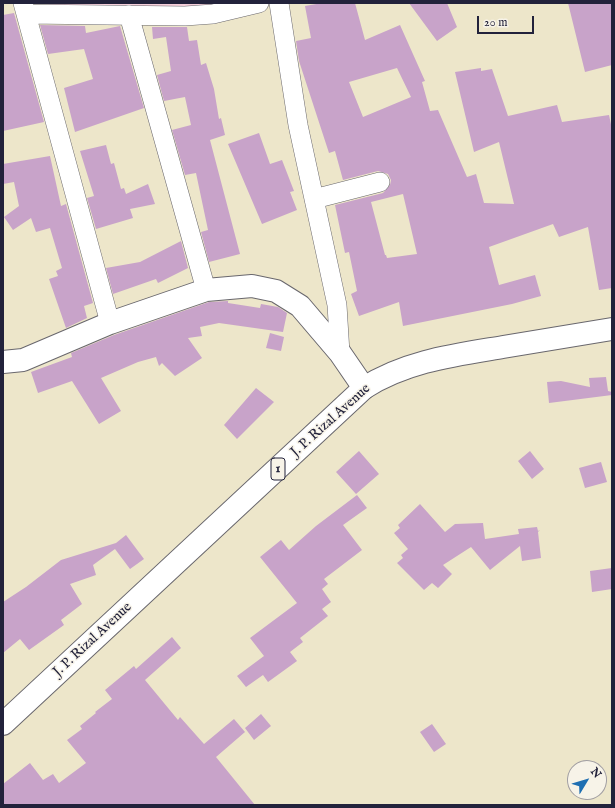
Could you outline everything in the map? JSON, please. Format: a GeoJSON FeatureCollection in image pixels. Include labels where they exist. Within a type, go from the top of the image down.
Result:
{"type":"FeatureCollection","features":[{"type":"Feature","properties":{"kind":"main road"},"geometry":{"type":"LineString","coordinates":[[3,362],[23,360],[110,323],[206,290],[252,286],[276,291],[300,306],[340,353],[364,388]]}},
{"type":"Feature","properties":{"kind":"main road","name":"J. P. Rizal Avenue"},"geometry":{"type":"LineString","coordinates":[[3,724],[364,388],[375,381],[414,364],[442,357],[612,330]]}},
{"type":"Feature","properties":{"kind":"street"},"geometry":{"type":"LineString","coordinates":[[110,323],[25,8],[129,15],[185,16],[213,14],[259,3]]}},
{"type":"Feature","properties":{"kind":"street"},"geometry":{"type":"LineString","coordinates":[[279,3],[298,125],[337,305],[340,353]]}},
{"type":"Feature","properties":{"kind":"street"},"geometry":{"type":"LineString","coordinates":[[129,15],[206,290]]}},
{"type":"Feature","properties":{"kind":"street"},"geometry":{"type":"LineString","coordinates":[[314,199],[380,182]]}},
{"type":"Feature","properties":{"kind":"shaded area"},"geometry":{"type":"Polygon","coordinates":[[[49,3],[238,3],[210,10],[48,9],[49,3]]]}},
{"type":"Feature","properties":{"kind":"building"},"geometry":{"type":"Polygon","coordinates":[[[322,3],[355,3],[365,40],[400,25],[425,81],[422,82],[430,111],[438,110],[467,177],[476,174],[484,203],[514,204],[499,142],[474,152],[455,72],[481,68],[481,71],[492,69],[508,116],[557,105],[562,122],[609,115],[612,129],[612,288],[599,290],[588,227],[559,237],[553,224],[489,247],[499,285],[535,275],[541,296],[512,304],[403,326],[399,302],[359,316],[351,294],[357,291],[349,252],[345,253],[335,205],[383,193],[390,185],[391,180],[388,174],[378,171],[343,180],[335,151],[329,153],[299,61],[296,41],[311,38],[305,6],[322,3]],[[397,68],[349,82],[363,117],[411,97],[397,68]],[[403,194],[371,202],[387,258],[417,254],[403,194]]]}},
{"type":"Feature","properties":{"kind":"building"},"geometry":{"type":"Polygon","coordinates":[[[409,3],[447,3],[457,27],[437,41],[409,3]]]}},
{"type":"Feature","properties":{"kind":"building"},"geometry":{"type":"Polygon","coordinates":[[[568,3],[612,3],[612,65],[585,72],[568,3]]]}},
{"type":"Feature","properties":{"kind":"building"},"geometry":{"type":"Polygon","coordinates":[[[14,13],[44,122],[3,131],[3,15],[14,13]]]}},
{"type":"Feature","properties":{"kind":"building"},"geometry":{"type":"Polygon","coordinates":[[[40,25],[85,26],[86,33],[120,26],[144,108],[75,132],[64,88],[93,79],[84,49],[48,54],[40,25]]]}},
{"type":"Feature","properties":{"kind":"building"},"geometry":{"type":"Polygon","coordinates":[[[152,27],[187,27],[189,41],[197,40],[201,65],[206,63],[214,89],[219,119],[221,118],[225,135],[210,140],[240,254],[209,262],[201,232],[208,230],[196,173],[185,175],[172,130],[191,125],[185,97],[164,101],[157,75],[171,71],[166,37],[153,39],[152,27]]]}},
{"type":"Feature","properties":{"kind":"building"},"geometry":{"type":"Polygon","coordinates":[[[259,133],[270,164],[282,160],[294,191],[290,192],[297,210],[262,224],[228,144],[259,133]]]}},
{"type":"Feature","properties":{"kind":"building"},"geometry":{"type":"Polygon","coordinates":[[[106,145],[111,164],[114,163],[121,189],[124,188],[126,194],[148,184],[155,204],[130,209],[133,218],[96,229],[87,198],[94,196],[80,151],[106,145]]]}},
{"type":"Feature","properties":{"kind":"building"},"geometry":{"type":"Polygon","coordinates":[[[50,156],[61,206],[66,204],[93,303],[84,306],[87,318],[66,328],[49,279],[58,276],[56,271],[62,268],[50,228],[36,232],[31,218],[13,230],[4,217],[19,206],[14,182],[3,184],[3,164],[50,156]]]}},
{"type":"Feature","properties":{"kind":"building"},"geometry":{"type":"Polygon","coordinates":[[[181,241],[188,268],[158,283],[156,279],[113,294],[106,268],[140,262],[181,241]]]}},
{"type":"Feature","properties":{"kind":"building"},"geometry":{"type":"Polygon","coordinates":[[[228,301],[228,303],[260,308],[261,304],[278,307],[287,313],[283,332],[219,323],[200,327],[202,336],[188,338],[202,358],[175,376],[162,363],[159,366],[156,357],[138,362],[101,378],[121,411],[99,424],[72,381],[38,393],[31,372],[72,357],[71,353],[114,335],[209,302],[228,301]]]}},
{"type":"Feature","properties":{"kind":"building"},"geometry":{"type":"Polygon","coordinates":[[[270,333],[284,337],[281,351],[266,348],[270,333]]]}},
{"type":"Feature","properties":{"kind":"building"},"geometry":{"type":"Polygon","coordinates":[[[606,377],[608,391],[612,392],[612,395],[549,403],[547,382],[561,381],[590,387],[589,378],[606,377]]]}},
{"type":"Feature","properties":{"kind":"building"},"geometry":{"type":"Polygon","coordinates":[[[256,388],[274,402],[237,439],[224,425],[256,388]]]}},
{"type":"Feature","properties":{"kind":"building"},"geometry":{"type":"Polygon","coordinates":[[[359,451],[379,474],[356,494],[336,472],[359,451]]]}},
{"type":"Feature","properties":{"kind":"building"},"geometry":{"type":"Polygon","coordinates":[[[530,451],[544,469],[532,479],[518,461],[530,451]]]}},
{"type":"Feature","properties":{"kind":"building"},"geometry":{"type":"Polygon","coordinates":[[[601,462],[607,482],[585,488],[579,468],[601,462]]]}},
{"type":"Feature","properties":{"kind":"building"},"geometry":{"type":"Polygon","coordinates":[[[357,495],[367,508],[343,525],[362,550],[324,579],[328,584],[322,589],[331,602],[322,609],[328,616],[300,638],[303,642],[290,652],[297,661],[268,682],[263,675],[246,687],[237,676],[264,656],[250,638],[297,603],[260,557],[281,540],[289,550],[316,526],[357,495]]]}},
{"type":"Feature","properties":{"kind":"building"},"geometry":{"type":"Polygon","coordinates":[[[420,504],[445,532],[455,524],[483,523],[485,539],[519,534],[518,529],[537,527],[538,531],[540,530],[538,532],[541,558],[522,561],[520,546],[490,570],[471,547],[443,565],[452,574],[438,588],[432,583],[424,590],[397,563],[403,558],[401,555],[408,549],[394,533],[400,528],[398,525],[420,504]]]}},
{"type":"Feature","properties":{"kind":"building"},"geometry":{"type":"Polygon","coordinates":[[[126,535],[144,559],[130,569],[115,549],[93,565],[96,575],[70,584],[82,604],[61,620],[64,625],[29,650],[20,639],[3,653],[3,602],[26,587],[61,560],[116,543],[126,535]]]}},
{"type":"Feature","properties":{"kind":"building"},"geometry":{"type":"Polygon","coordinates":[[[612,568],[612,589],[592,592],[590,571],[612,568]]]}},
{"type":"Feature","properties":{"kind":"building"},"geometry":{"type":"Polygon","coordinates":[[[172,637],[181,648],[145,680],[178,720],[180,717],[204,744],[234,719],[245,732],[216,757],[255,805],[3,805],[3,784],[30,763],[43,780],[53,774],[59,783],[86,763],[67,740],[82,729],[80,726],[112,699],[105,690],[134,666],[136,669],[172,637]]]}},
{"type":"Feature","properties":{"kind":"building"},"geometry":{"type":"Polygon","coordinates":[[[261,714],[271,726],[254,740],[245,728],[261,714]]]}},
{"type":"Feature","properties":{"kind":"building"},"geometry":{"type":"Polygon","coordinates":[[[432,724],[446,744],[434,752],[420,732],[432,724]]]}}]}
